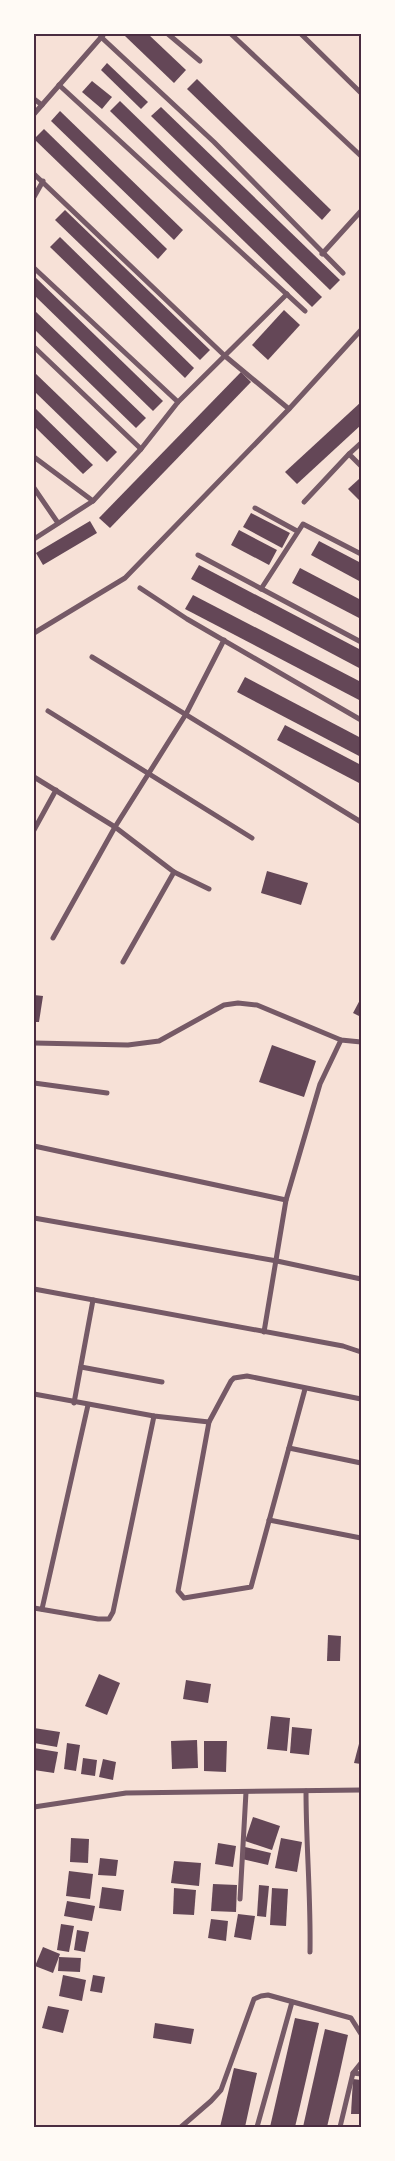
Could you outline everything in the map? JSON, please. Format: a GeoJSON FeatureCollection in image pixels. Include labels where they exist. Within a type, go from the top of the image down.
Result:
{"type":"FeatureCollection","features":[{"type":"Feature","properties":{"kind":"street"},"geometry":{"type":"LineString","coordinates":[[168,34],[200,61]]}},
{"type":"Feature","properties":{"kind":"street"},"geometry":{"type":"LineString","coordinates":[[231,34],[361,156]]}},
{"type":"Feature","properties":{"kind":"street"},"geometry":{"type":"LineString","coordinates":[[302,34],[361,93]]}},
{"type":"Feature","properties":{"kind":"street"},"geometry":{"type":"LineString","coordinates":[[34,114],[102,35],[214,142],[322,254],[343,273]]}},
{"type":"Feature","properties":{"kind":"street"},"geometry":{"type":"LineString","coordinates":[[59,85],[305,311]]}},
{"type":"Feature","properties":{"kind":"street"},"geometry":{"type":"LineString","coordinates":[[34,99],[42,104]]}},
{"type":"Feature","properties":{"kind":"street"},"geometry":{"type":"LineString","coordinates":[[34,174],[225,356],[289,409]]}},
{"type":"Feature","properties":{"kind":"street"},"geometry":{"type":"LineString","coordinates":[[34,197],[43,181]]}},
{"type":"Feature","properties":{"kind":"street"},"geometry":{"type":"LineString","coordinates":[[322,254],[361,211]]}},
{"type":"Feature","properties":{"kind":"street"},"geometry":{"type":"LineString","coordinates":[[34,268],[178,402]]}},
{"type":"Feature","properties":{"kind":"street"},"geometry":{"type":"LineString","coordinates":[[34,539],[93,501],[141,449],[178,402],[287,294]]}},
{"type":"Feature","properties":{"kind":"street"},"geometry":{"type":"LineString","coordinates":[[34,634],[125,578],[289,409],[361,330]]}},
{"type":"Feature","properties":{"kind":"street"},"geometry":{"type":"LineString","coordinates":[[34,347],[141,449]]}},
{"type":"Feature","properties":{"kind":"street"},"geometry":{"type":"LineString","coordinates":[[304,502],[361,443]]}},
{"type":"Feature","properties":{"kind":"street"},"geometry":{"type":"LineString","coordinates":[[349,454],[361,466]]}},
{"type":"Feature","properties":{"kind":"street"},"geometry":{"type":"LineString","coordinates":[[34,457],[93,501]]}},
{"type":"Feature","properties":{"kind":"street"},"geometry":{"type":"LineString","coordinates":[[34,488],[58,523]]}},
{"type":"Feature","properties":{"kind":"street"},"geometry":{"type":"LineString","coordinates":[[255,508],[297,531]]}},
{"type":"Feature","properties":{"kind":"street"},"geometry":{"type":"LineString","coordinates":[[261,589],[297,531],[304,524],[361,554]]}},
{"type":"Feature","properties":{"kind":"street"},"geometry":{"type":"LineString","coordinates":[[198,555],[361,642]]}},
{"type":"Feature","properties":{"kind":"street"},"geometry":{"type":"LineString","coordinates":[[140,588],[224,640],[361,720]]}},
{"type":"Feature","properties":{"kind":"street"},"geometry":{"type":"LineString","coordinates":[[53,938],[115,827],[186,714],[224,640]]}},
{"type":"Feature","properties":{"kind":"street"},"geometry":{"type":"LineString","coordinates":[[92,657],[361,822]]}},
{"type":"Feature","properties":{"kind":"street"},"geometry":{"type":"LineString","coordinates":[[48,711],[252,838]]}},
{"type":"Feature","properties":{"kind":"street"},"geometry":{"type":"LineString","coordinates":[[34,777],[115,827],[174,872],[209,889]]}},
{"type":"Feature","properties":{"kind":"street"},"geometry":{"type":"LineString","coordinates":[[34,830],[56,790]]}},
{"type":"Feature","properties":{"kind":"street"},"geometry":{"type":"LineString","coordinates":[[123,962],[174,872]]}},
{"type":"Feature","properties":{"kind":"street"},"geometry":{"type":"LineString","coordinates":[[34,1043],[128,1045],[159,1041],[224,1005],[238,1002],[257,1006],[341,1040],[361,1042]]}},
{"type":"Feature","properties":{"kind":"street"},"geometry":{"type":"LineString","coordinates":[[264,1332],[286,1200],[320,1084],[341,1040]]}},
{"type":"Feature","properties":{"kind":"street"},"geometry":{"type":"LineString","coordinates":[[34,1083],[107,1093]]}},
{"type":"Feature","properties":{"kind":"street"},"geometry":{"type":"LineString","coordinates":[[34,1146],[286,1200]]}},
{"type":"Feature","properties":{"kind":"street"},"geometry":{"type":"LineString","coordinates":[[34,1218],[277,1261],[361,1279]]}},
{"type":"Feature","properties":{"kind":"street"},"geometry":{"type":"LineString","coordinates":[[34,1289],[344,1346],[361,1352]]}},
{"type":"Feature","properties":{"kind":"street"},"geometry":{"type":"LineString","coordinates":[[74,1403],[93,1300]]}},
{"type":"Feature","properties":{"kind":"street"},"geometry":{"type":"LineString","coordinates":[[81,1367],[162,1382]]}},
{"type":"Feature","properties":{"kind":"street"},"geometry":{"type":"LineString","coordinates":[[305,1389],[251,1587],[184,1598],[178,1591],[209,1422],[234,1378],[247,1376],[361,1399]]}},
{"type":"Feature","properties":{"kind":"street"},"geometry":{"type":"LineString","coordinates":[[34,1394],[74,1403],[154,1416],[209,1422]]}},
{"type":"Feature","properties":{"kind":"street"},"geometry":{"type":"LineString","coordinates":[[42,1609],[88,1405]]}},
{"type":"Feature","properties":{"kind":"street"},"geometry":{"type":"LineString","coordinates":[[34,1608],[98,1619],[108,1619],[113,1612],[154,1416]]}},
{"type":"Feature","properties":{"kind":"street"},"geometry":{"type":"LineString","coordinates":[[289,1448],[361,1463]]}},
{"type":"Feature","properties":{"kind":"street"},"geometry":{"type":"LineString","coordinates":[[269,1520],[361,1538]]}},
{"type":"Feature","properties":{"kind":"street"},"geometry":{"type":"LineString","coordinates":[[34,1806],[126,1793],[361,1790]]}},
{"type":"Feature","properties":{"kind":"street"},"geometry":{"type":"LineString","coordinates":[[306,1791],[306,1858],[310,1894],[310,1952]]}},
{"type":"Feature","properties":{"kind":"street"},"geometry":{"type":"LineString","coordinates":[[240,1899],[246,1792]]}},
{"type":"Feature","properties":{"kind":"street"},"geometry":{"type":"LineString","coordinates":[[181,2127],[221,2090],[254,1999],[268,1995],[351,2018],[361,2034]]}},
{"type":"Feature","properties":{"kind":"street"},"geometry":{"type":"LineString","coordinates":[[257,2127],[292,2002]]}},
{"type":"Feature","properties":{"kind":"street"},"geometry":{"type":"LineString","coordinates":[[340,2127],[353,2072],[361,2063]]}},
{"type":"Feature","properties":{"kind":"street"},"geometry":{"type":"LineString","coordinates":[[353,2072],[361,2074]]}},
{"type":"Feature","properties":{"kind":"building"},"geometry":{"type":"Polygon","coordinates":[[[127,34],[148,34],[186,70],[174,83],[125,36],[127,34]]]}},
{"type":"Feature","properties":{"kind":"building"},"geometry":{"type":"Polygon","coordinates":[[[107,63],[148,102],[141,109],[101,70],[107,63]]]}},
{"type":"Feature","properties":{"kind":"building"},"geometry":{"type":"Polygon","coordinates":[[[197,79],[331,210],[322,220],[187,89],[197,79]]]}},
{"type":"Feature","properties":{"kind":"building"},"geometry":{"type":"Polygon","coordinates":[[[92,81],[112,97],[102,109],[82,92],[92,81]]]}},
{"type":"Feature","properties":{"kind":"building"},"geometry":{"type":"Polygon","coordinates":[[[120,101],[322,297],[312,307],[110,111],[120,101]]]}},
{"type":"Feature","properties":{"kind":"building"},"geometry":{"type":"Polygon","coordinates":[[[161,107],[340,280],[330,290],[151,116],[161,107]]]}},
{"type":"Feature","properties":{"kind":"building"},"geometry":{"type":"Polygon","coordinates":[[[60,111],[183,230],[174,240],[51,121],[60,111]]]}},
{"type":"Feature","properties":{"kind":"building"},"geometry":{"type":"Polygon","coordinates":[[[44,129],[167,249],[158,259],[34,139],[44,129]]]}},
{"type":"Feature","properties":{"kind":"building"},"geometry":{"type":"Polygon","coordinates":[[[65,210],[210,350],[200,360],[55,220],[65,210]]]}},
{"type":"Feature","properties":{"kind":"building"},"geometry":{"type":"Polygon","coordinates":[[[60,237],[194,368],[185,378],[50,247],[60,237]]]}},
{"type":"Feature","properties":{"kind":"building"},"geometry":{"type":"Polygon","coordinates":[[[34,276],[163,401],[153,411],[34,295],[34,276]]]}},
{"type":"Feature","properties":{"kind":"building"},"geometry":{"type":"Polygon","coordinates":[[[34,310],[146,418],[136,428],[34,329],[34,310]]]}},
{"type":"Feature","properties":{"kind":"building"},"geometry":{"type":"Polygon","coordinates":[[[284,310],[300,325],[268,360],[252,345],[284,310]]]}},
{"type":"Feature","properties":{"kind":"building"},"geometry":{"type":"Polygon","coordinates":[[[34,372],[117,452],[107,462],[34,391],[34,372]]]}},
{"type":"Feature","properties":{"kind":"building"},"geometry":{"type":"Polygon","coordinates":[[[241,372],[251,382],[110,528],[99,518],[241,372]]]}},
{"type":"Feature","properties":{"kind":"building"},"geometry":{"type":"Polygon","coordinates":[[[361,402],[361,425],[297,484],[285,472],[361,402]]]}},
{"type":"Feature","properties":{"kind":"building"},"geometry":{"type":"Polygon","coordinates":[[[34,407],[93,465],[83,474],[34,426],[34,407]]]}},
{"type":"Feature","properties":{"kind":"building"},"geometry":{"type":"Polygon","coordinates":[[[359,479],[361,481],[361,502],[348,489],[359,479]]]}},
{"type":"Feature","properties":{"kind":"building"},"geometry":{"type":"Polygon","coordinates":[[[251,513],[290,533],[282,548],[243,527],[251,513]]]}},
{"type":"Feature","properties":{"kind":"building"},"geometry":{"type":"Polygon","coordinates":[[[90,521],[97,533],[43,565],[36,553],[90,521]]]}},
{"type":"Feature","properties":{"kind":"building"},"geometry":{"type":"Polygon","coordinates":[[[239,530],[277,550],[269,565],[231,545],[239,530]]]}},
{"type":"Feature","properties":{"kind":"building"},"geometry":{"type":"Polygon","coordinates":[[[319,541],[361,563],[361,582],[311,555],[319,541]]]}},
{"type":"Feature","properties":{"kind":"building"},"geometry":{"type":"Polygon","coordinates":[[[199,565],[361,650],[361,669],[191,579],[199,565]]]}},
{"type":"Feature","properties":{"kind":"building"},"geometry":{"type":"Polygon","coordinates":[[[300,568],[361,600],[361,619],[292,583],[300,568]]]}},
{"type":"Feature","properties":{"kind":"building"},"geometry":{"type":"Polygon","coordinates":[[[193,595],[361,682],[361,701],[185,609],[193,595]]]}},
{"type":"Feature","properties":{"kind":"building"},"geometry":{"type":"Polygon","coordinates":[[[245,677],[361,738],[361,757],[237,692],[245,677]]]}},
{"type":"Feature","properties":{"kind":"building"},"geometry":{"type":"Polygon","coordinates":[[[285,725],[361,765],[361,784],[277,740],[285,725]]]}},
{"type":"Feature","properties":{"kind":"building"},"geometry":{"type":"Polygon","coordinates":[[[267,871],[308,883],[301,905],[261,893],[267,871]]]}},
{"type":"Feature","properties":{"kind":"building"},"geometry":{"type":"Polygon","coordinates":[[[34,995],[43,996],[39,1022],[34,1022],[34,995]]]}},
{"type":"Feature","properties":{"kind":"building"},"geometry":{"type":"Polygon","coordinates":[[[361,998],[361,1017],[353,1013],[361,998]]]}},
{"type":"Feature","properties":{"kind":"building"},"geometry":{"type":"Polygon","coordinates":[[[272,1045],[316,1061],[304,1097],[259,1082],[272,1045]]]}},
{"type":"Feature","properties":{"kind":"building"},"geometry":{"type":"Polygon","coordinates":[[[328,1635],[341,1636],[340,1661],[327,1661],[328,1635]]]}},
{"type":"Feature","properties":{"kind":"building"},"geometry":{"type":"Polygon","coordinates":[[[99,1674],[120,1683],[107,1715],[85,1706],[99,1674]]]}},
{"type":"Feature","properties":{"kind":"building"},"geometry":{"type":"Polygon","coordinates":[[[186,1680],[211,1684],[208,1703],[183,1699],[186,1680]]]}},
{"type":"Feature","properties":{"kind":"building"},"geometry":{"type":"Polygon","coordinates":[[[271,1716],[290,1718],[287,1751],[267,1749],[271,1716]]]}},
{"type":"Feature","properties":{"kind":"building"},"geometry":{"type":"Polygon","coordinates":[[[292,1727],[312,1729],[309,1755],[290,1753],[292,1727]]]}},
{"type":"Feature","properties":{"kind":"building"},"geometry":{"type":"Polygon","coordinates":[[[34,1728],[60,1732],[57,1747],[34,1743],[34,1728]]]}},
{"type":"Feature","properties":{"kind":"building"},"geometry":{"type":"Polygon","coordinates":[[[361,1736],[361,1764],[354,1763],[361,1736]]]}},
{"type":"Feature","properties":{"kind":"building"},"geometry":{"type":"Polygon","coordinates":[[[197,1740],[198,1768],[172,1769],[171,1741],[197,1740]]]}},
{"type":"Feature","properties":{"kind":"building"},"geometry":{"type":"Polygon","coordinates":[[[204,1741],[227,1741],[226,1772],[204,1771],[204,1741]]]}},
{"type":"Feature","properties":{"kind":"building"},"geometry":{"type":"Polygon","coordinates":[[[67,1743],[80,1745],[76,1771],[64,1769],[67,1743]]]}},
{"type":"Feature","properties":{"kind":"building"},"geometry":{"type":"Polygon","coordinates":[[[34,1748],[58,1752],[54,1773],[34,1770],[34,1748]]]}},
{"type":"Feature","properties":{"kind":"building"},"geometry":{"type":"Polygon","coordinates":[[[83,1758],[97,1760],[95,1776],[81,1774],[83,1758]]]}},
{"type":"Feature","properties":{"kind":"building"},"geometry":{"type":"Polygon","coordinates":[[[103,1759],[116,1762],[113,1780],[99,1777],[103,1759]]]}},
{"type":"Feature","properties":{"kind":"building"},"geometry":{"type":"Polygon","coordinates":[[[253,1817],[280,1826],[272,1850],[245,1841],[253,1817]]]}},
{"type":"Feature","properties":{"kind":"building"},"geometry":{"type":"Polygon","coordinates":[[[71,1838],[89,1839],[88,1863],[70,1862],[71,1838]]]}},
{"type":"Feature","properties":{"kind":"building"},"geometry":{"type":"Polygon","coordinates":[[[281,1838],[302,1842],[297,1872],[275,1868],[281,1838]]]}},
{"type":"Feature","properties":{"kind":"building"},"geometry":{"type":"Polygon","coordinates":[[[218,1843],[236,1846],[233,1867],[215,1864],[218,1843]]]}},
{"type":"Feature","properties":{"kind":"building"},"geometry":{"type":"Polygon","coordinates":[[[245,1847],[271,1853],[268,1865],[242,1859],[245,1847]]]}},
{"type":"Feature","properties":{"kind":"building"},"geometry":{"type":"Polygon","coordinates":[[[100,1858],[118,1860],[116,1876],[98,1875],[100,1858]]]}},
{"type":"Feature","properties":{"kind":"building"},"geometry":{"type":"Polygon","coordinates":[[[174,1861],[201,1863],[199,1886],[171,1883],[174,1861]]]}},
{"type":"Feature","properties":{"kind":"building"},"geometry":{"type":"Polygon","coordinates":[[[69,1871],[93,1874],[90,1899],[66,1896],[69,1871]]]}},
{"type":"Feature","properties":{"kind":"building"},"geometry":{"type":"Polygon","coordinates":[[[213,1884],[237,1885],[236,1912],[211,1911],[213,1884]]]}},
{"type":"Feature","properties":{"kind":"building"},"geometry":{"type":"Polygon","coordinates":[[[259,1885],[269,1886],[266,1917],[257,1916],[259,1885]]]}},
{"type":"Feature","properties":{"kind":"building"},"geometry":{"type":"Polygon","coordinates":[[[102,1887],[124,1890],[121,1911],[99,1908],[102,1887]]]}},
{"type":"Feature","properties":{"kind":"building"},"geometry":{"type":"Polygon","coordinates":[[[174,1888],[196,1890],[194,1915],[173,1914],[174,1888]]]}},
{"type":"Feature","properties":{"kind":"building"},"geometry":{"type":"Polygon","coordinates":[[[272,1888],[288,1889],[286,1926],[270,1925],[272,1888]]]}},
{"type":"Feature","properties":{"kind":"building"},"geometry":{"type":"Polygon","coordinates":[[[67,1901],[95,1906],[92,1921],[64,1916],[67,1901]]]}},
{"type":"Feature","properties":{"kind":"building"},"geometry":{"type":"Polygon","coordinates":[[[238,1914],[255,1916],[251,1940],[234,1937],[238,1914]]]}},
{"type":"Feature","properties":{"kind":"building"},"geometry":{"type":"Polygon","coordinates":[[[211,1919],[228,1921],[226,1941],[208,1938],[211,1919]]]}},
{"type":"Feature","properties":{"kind":"building"},"geometry":{"type":"Polygon","coordinates":[[[61,1924],[74,1926],[69,1952],[57,1950],[61,1924]]]}},
{"type":"Feature","properties":{"kind":"building"},"geometry":{"type":"Polygon","coordinates":[[[77,1930],[89,1932],[85,1952],[74,1950],[77,1930]]]}},
{"type":"Feature","properties":{"kind":"building"},"geometry":{"type":"Polygon","coordinates":[[[43,1947],[60,1954],[53,1973],[35,1966],[43,1947]]]}},
{"type":"Feature","properties":{"kind":"building"},"geometry":{"type":"Polygon","coordinates":[[[59,1957],[81,1958],[80,1972],[58,1971],[59,1957]]]}},
{"type":"Feature","properties":{"kind":"building"},"geometry":{"type":"Polygon","coordinates":[[[63,1975],[86,1980],[82,2001],[59,1996],[63,1975]]]}},
{"type":"Feature","properties":{"kind":"building"},"geometry":{"type":"Polygon","coordinates":[[[93,1975],[105,1977],[102,1993],[90,1991],[93,1975]]]}},
{"type":"Feature","properties":{"kind":"building"},"geometry":{"type":"Polygon","coordinates":[[[48,2006],[69,2010],[63,2033],[42,2028],[48,2006]]]}},
{"type":"Feature","properties":{"kind":"building"},"geometry":{"type":"Polygon","coordinates":[[[295,2018],[319,2023],[300,2106],[295,2127],[270,2127],[295,2018]]]}},
{"type":"Feature","properties":{"kind":"building"},"geometry":{"type":"Polygon","coordinates":[[[155,2023],[194,2029],[191,2044],[153,2038],[155,2023]]]}},
{"type":"Feature","properties":{"kind":"building"},"geometry":{"type":"Polygon","coordinates":[[[325,2029],[348,2035],[339,2076],[327,2127],[303,2127],[325,2029]]]}},
{"type":"Feature","properties":{"kind":"building"},"geometry":{"type":"Polygon","coordinates":[[[234,2068],[257,2073],[245,2127],[220,2127],[234,2068]]]}},
{"type":"Feature","properties":{"kind":"building"},"geometry":{"type":"Polygon","coordinates":[[[353,2079],[361,2080],[361,2114],[351,2114],[353,2079]]]}}]}
